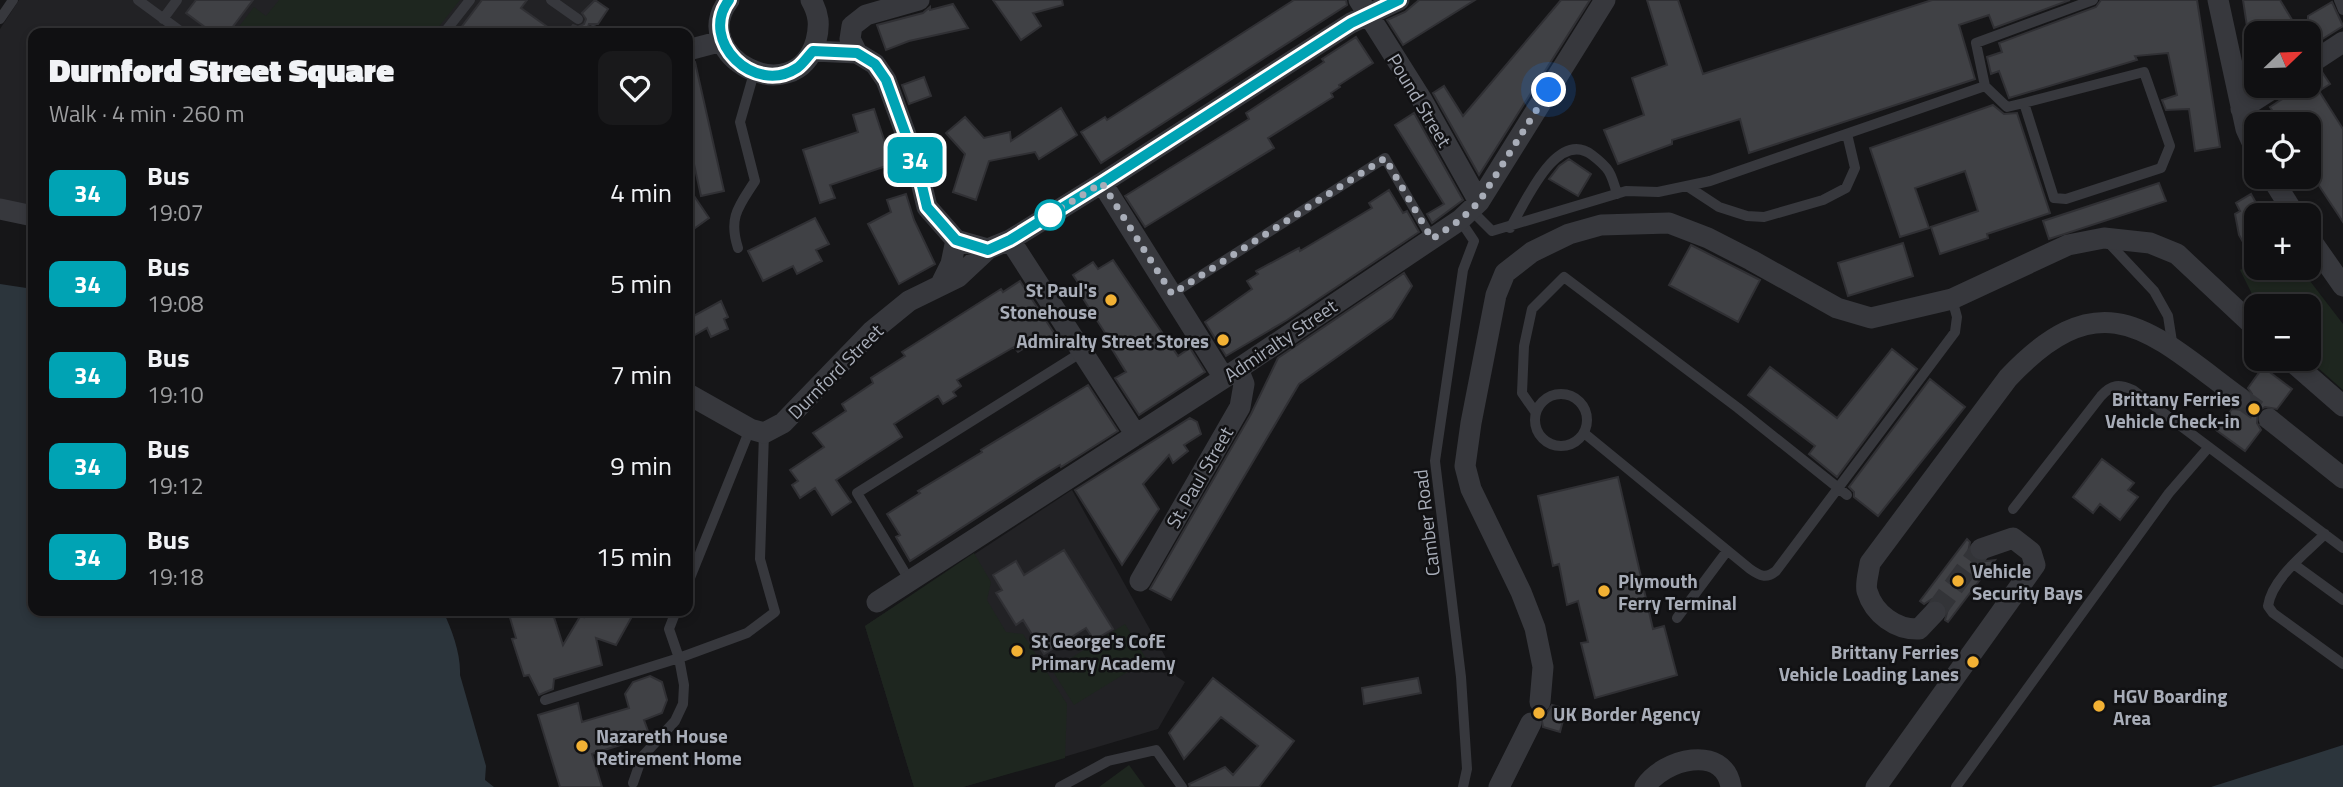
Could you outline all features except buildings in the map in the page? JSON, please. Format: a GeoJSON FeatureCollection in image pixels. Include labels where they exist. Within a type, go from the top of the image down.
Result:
{"type":"FeatureCollection","features":[{"type":"Feature","properties":{"kind":"street"},"geometry":{"type":"LineString","coordinates":[[729,0],[721,18],[722,41],[741,66],[754,73],[781,74],[797,68],[813,51],[820,27],[814,5]]}},
{"type":"Feature","properties":{"kind":"street"},"geometry":{"type":"LineString","coordinates":[[857,53],[850,39],[852,26],[866,15],[919,0]]}},
{"type":"Feature","properties":{"kind":"street","name":"Durnford Street"},"geometry":{"type":"LineString","coordinates":[[757,431],[783,423],[871,332],[909,301],[958,277],[988,250],[1010,240],[1102,183],[1351,23],[1364,8],[1399,0]]}},
{"type":"Feature","properties":{"kind":"street","name":"Admiralty Street"},"geometry":{"type":"LineString","coordinates":[[877,602],[1231,374],[1470,211],[1605,0]]}},
{"type":"Feature","properties":{"kind":"street"},"geometry":{"type":"LineString","coordinates":[[2218,0],[2244,121]]}},
{"type":"Feature","properties":{"kind":"street"},"geometry":{"type":"LineString","coordinates":[[814,5],[852,26]]}},
{"type":"Feature","properties":{"kind":"street","name":"Pound Street"},"geometry":{"type":"LineString","coordinates":[[1364,8],[1422,100],[1470,211]]}},
{"type":"Feature","properties":{"kind":"street"},"geometry":{"type":"LineString","coordinates":[[693,49],[722,41]]}},
{"type":"Feature","properties":{"kind":"street"},"geometry":{"type":"LineString","coordinates":[[2321,56],[2343,42]]}},
{"type":"Feature","properties":{"kind":"street"},"geometry":{"type":"LineString","coordinates":[[813,51],[857,53],[875,64],[886,80],[917,165],[927,207],[956,240],[988,250]]}},
{"type":"Feature","properties":{"kind":"street"},"geometry":{"type":"LineString","coordinates":[[2241,109],[2258,98]]}},
{"type":"Feature","properties":{"kind":"street"},"geometry":{"type":"LineString","coordinates":[[1102,183],[1172,294],[1231,374]]}},
{"type":"Feature","properties":{"kind":"street"},"geometry":{"type":"LineString","coordinates":[[0,209],[28,215]]}},
{"type":"Feature","properties":{"kind":"street"},"geometry":{"type":"LineString","coordinates":[[1540,702],[1543,667],[1535,628],[1521,592],[1471,489],[1465,466],[1496,295],[1506,273],[1532,252],[1569,234],[1601,225],[1669,223],[1718,243],[1837,308],[1871,318],[1952,299],[2068,245],[2104,238],[2150,243],[2178,254],[2244,317]]}},
{"type":"Feature","properties":{"kind":"street"},"geometry":{"type":"LineString","coordinates":[[941,284],[951,264],[956,240]]}},
{"type":"Feature","properties":{"kind":"street"},"geometry":{"type":"LineString","coordinates":[[1010,240],[1136,435]]}},
{"type":"Feature","properties":{"kind":"street"},"geometry":{"type":"LineString","coordinates":[[2321,255],[2343,286]]}},
{"type":"Feature","properties":{"kind":"street"},"geometry":{"type":"LineString","coordinates":[[1935,612],[1919,629],[1906,630],[1888,620],[1877,609],[1866,590],[1870,563],[2008,378],[2028,356],[2046,343],[2085,324],[2130,324],[2173,348],[2240,398]]}},
{"type":"Feature","properties":{"kind":"street"},"geometry":{"type":"LineString","coordinates":[[2303,371],[2343,406]]}},
{"type":"Feature","properties":{"kind":"street","name":"St. Paul Street"},"geometry":{"type":"LineString","coordinates":[[1140,581],[1240,407],[1244,384],[1231,374]]}},
{"type":"Feature","properties":{"kind":"street"},"geometry":{"type":"LineString","coordinates":[[693,397],[757,431]]}},
{"type":"Feature","properties":{"kind":"street"},"geometry":{"type":"LineString","coordinates":[[2269,419],[2343,478]]}},
{"type":"Feature","properties":{"kind":"street"},"geometry":{"type":"LineString","coordinates":[[1876,787],[2035,565],[2031,551],[2013,538],[1981,549]]}},
{"type":"Feature","properties":{"kind":"street"},"geometry":{"type":"LineString","coordinates":[[1499,787],[1531,723]]}},
{"type":"Feature","properties":{"kind":"street"},"geometry":{"type":"LineString","coordinates":[[1645,787],[1664,768],[1679,761],[1695,759],[1722,769],[1731,787]]}},
{"type":"Feature","properties":{"kind":"lane"},"geometry":{"type":"LineString","coordinates":[[0,19],[13,0]]}},
{"type":"Feature","properties":{"kind":"lane"},"geometry":{"type":"LineString","coordinates":[[138,0],[176,28]]}},
{"type":"Feature","properties":{"kind":"lane"},"geometry":{"type":"LineString","coordinates":[[163,19],[177,0]]}},
{"type":"Feature","properties":{"kind":"lane"},"geometry":{"type":"LineString","coordinates":[[448,28],[470,0]]}},
{"type":"Feature","properties":{"kind":"lane"},"geometry":{"type":"LineString","coordinates":[[551,0],[578,19]]}},
{"type":"Feature","properties":{"kind":"lane"},"geometry":{"type":"LineString","coordinates":[[2024,103],[2054,198],[2066,199],[2161,168],[2170,146],[2144,72],[2007,107],[1985,86],[1976,43],[2093,0]]}},
{"type":"Feature","properties":{"kind":"lane"},"geometry":{"type":"LineString","coordinates":[[2339,0],[2343,10]]}},
{"type":"Feature","properties":{"kind":"lane"},"geometry":{"type":"LineString","coordinates":[[738,248],[732,229],[737,209],[755,181],[740,122],[754,73]]}},
{"type":"Feature","properties":{"kind":"lane"},"geometry":{"type":"LineString","coordinates":[[1470,211],[1492,232],[1626,191],[1658,192],[1710,181],[1985,86]]}},
{"type":"Feature","properties":{"kind":"lane"},"geometry":{"type":"LineString","coordinates":[[1687,186],[1719,207],[1747,216],[1764,217],[1823,200],[1846,188],[1855,168],[1847,134]]}},
{"type":"Feature","properties":{"kind":"lane"},"geometry":{"type":"LineString","coordinates":[[1510,228],[1554,156],[1570,148],[1587,151],[1609,168],[1617,194]]}},
{"type":"Feature","properties":{"kind":"lane"},"geometry":{"type":"LineString","coordinates":[[1172,294],[1385,158],[1432,239]]}},
{"type":"Feature","properties":{"kind":"lane","name":"Camber Road"},"geometry":{"type":"LineString","coordinates":[[1463,787],[1467,768],[1461,677],[1435,461],[1463,270],[1474,241],[1470,211]]}},
{"type":"Feature","properties":{"kind":"lane"},"geometry":{"type":"LineString","coordinates":[[2104,238],[2154,291],[2168,316],[2173,348]]}},
{"type":"Feature","properties":{"kind":"lane"},"geometry":{"type":"LineString","coordinates":[[1536,413],[1522,393],[1524,346],[1532,309],[1564,277],[1738,408],[1842,492]]}},
{"type":"Feature","properties":{"kind":"lane"},"geometry":{"type":"LineString","coordinates":[[1584,433],[1727,551],[1761,576],[1769,576],[1842,492],[1955,332],[1956,317],[1952,299]]}},
{"type":"Feature","properties":{"kind":"lane"},"geometry":{"type":"LineString","coordinates":[[910,581],[858,493],[1082,352]]}},
{"type":"Feature","properties":{"kind":"lane"},"geometry":{"type":"LineString","coordinates":[[2013,509],[2109,387],[2121,385],[2133,390],[2343,548]]}},
{"type":"Feature","properties":{"kind":"lane"},"geometry":{"type":"LineString","coordinates":[[1555,394],[1567,394],[1583,405],[1587,416],[1584,433],[1572,444],[1562,446],[1546,442],[1535,426],[1536,413],[1541,403],[1555,394]]}},
{"type":"Feature","properties":{"kind":"lane"},"geometry":{"type":"LineString","coordinates":[[693,572],[757,431]]}},
{"type":"Feature","properties":{"kind":"lane"},"geometry":{"type":"LineString","coordinates":[[545,700],[747,634],[775,612],[760,559],[757,431]]}},
{"type":"Feature","properties":{"kind":"lane"},"geometry":{"type":"LineString","coordinates":[[1956,787],[2169,493],[2208,448]]}},
{"type":"Feature","properties":{"kind":"lane"},"geometry":{"type":"LineString","coordinates":[[2325,534],[2279,583],[2269,599],[2268,606],[2273,614],[2343,664]]}},
{"type":"Feature","properties":{"kind":"lane"},"geometry":{"type":"LineString","coordinates":[[1677,618],[1727,551]]}},
{"type":"Feature","properties":{"kind":"lane"},"geometry":{"type":"LineString","coordinates":[[2295,565],[2343,600]]}},
{"type":"Feature","properties":{"kind":"lane"},"geometry":{"type":"LineString","coordinates":[[633,783],[642,757],[675,721],[683,704],[684,685],[669,629],[674,616]]}},
{"type":"Feature","properties":{"kind":"lane"},"geometry":{"type":"LineString","coordinates":[[1060,787],[1108,761],[1156,750],[1182,787]]}},
{"type":"Feature","properties":{"kind":"shaded area"},"geometry":{"type":"Polygon","coordinates":[[[19,0],[595,0],[608,9],[595,28],[28,28],[28,210],[0,203],[0,29],[19,0]]]}},
{"type":"Feature","properties":{"kind":"shaded area"},"geometry":{"type":"Polygon","coordinates":[[[279,0],[460,0],[438,28],[238,28],[254,7],[266,16],[279,0]]]}},
{"type":"Feature","properties":{"kind":"shaded area"},"geometry":{"type":"Polygon","coordinates":[[[2245,280],[2309,280],[2320,294],[2252,294],[2245,280]]]}},
{"type":"Feature","properties":{"kind":"shaded area"},"geometry":{"type":"Polygon","coordinates":[[[0,284],[28,288],[28,616],[445,616],[453,634],[460,675],[486,766],[485,780],[494,787],[0,787],[0,284]]]}},
{"type":"Feature","properties":{"kind":"shaded area"},"geometry":{"type":"Polygon","coordinates":[[[2321,295],[2343,324],[2343,390],[2321,371],[2321,295]]]}},
{"type":"Feature","properties":{"kind":"shaded area","name":"St George's CofE Primary Academy"},"geometry":{"type":"Polygon","coordinates":[[[1072,490],[1176,676],[1185,682],[1158,729],[963,787],[914,787],[865,626],[1072,490]]]}},
{"type":"Feature","properties":{"kind":"shaded area"},"geometry":{"type":"Polygon","coordinates":[[[974,553],[991,582],[987,600],[1006,632],[1023,634],[1067,704],[1065,758],[963,787],[914,787],[865,626],[974,553]]]}},
{"type":"Feature","properties":{"kind":"shaded area"},"geometry":{"type":"Polygon","coordinates":[[[1125,624],[1147,660],[1074,705],[1052,670],[1125,624]]]}},
{"type":"Feature","properties":{"kind":"shaded area"},"geometry":{"type":"Polygon","coordinates":[[[2343,745],[2343,787],[2211,787],[2343,745]]]}},
{"type":"Feature","properties":{"kind":"shaded area"},"geometry":{"type":"Polygon","coordinates":[[[1129,765],[1145,787],[1099,787],[1129,765]]]}},
{"type":"Feature","properties":{"kind":"tunnel"},"geometry":{"type":"LineString","coordinates":[[2240,398],[2269,419]]}},
{"type":"Feature","properties":{"kind":"tunnel"},"geometry":{"type":"LineString","coordinates":[[1935,612],[1981,549]]}},
{"type":"Feature","properties":{"kind":"bus line","name":"34"},"geometry":{"type":"LineString","coordinates":[[729,0],[721,18],[722,41],[729,54],[741,66],[754,73],[771,76],[781,74],[797,68],[813,51],[857,53],[875,64],[886,80],[917,165],[927,207],[956,240],[988,250],[1010,240],[1102,183],[1351,23],[1386,9],[1399,0]]}},
{"type":"Feature","properties":{"kind":"place","name":"St Paul's Stonehouse"},"geometry":{"type":"Point","coordinates":[1111,300]}},
{"type":"Feature","properties":{"kind":"place","name":"Admiralty Street Stores"},"geometry":{"type":"Point","coordinates":[1223,340]}},
{"type":"Feature","properties":{"kind":"place","name":"Brittany Ferries Vehicle Check-in"},"geometry":{"type":"Point","coordinates":[2254,409]}},
{"type":"Feature","properties":{"kind":"place","name":"Vehicle Security Bays"},"geometry":{"type":"Point","coordinates":[1958,581]}},
{"type":"Feature","properties":{"kind":"place","name":"Plymouth Ferry Terminal"},"geometry":{"type":"Point","coordinates":[1604,591]}},
{"type":"Feature","properties":{"kind":"place","name":"St George's CofE Primary Academy"},"geometry":{"type":"Point","coordinates":[1017,651]}},
{"type":"Feature","properties":{"kind":"place","name":"Brittany Ferries Vehicle Loading Lanes"},"geometry":{"type":"Point","coordinates":[1973,662]}},
{"type":"Feature","properties":{"kind":"place","name":"HGV Boarding Area"},"geometry":{"type":"Point","coordinates":[2099,706]}},
{"type":"Feature","properties":{"kind":"place","name":"UK Border Agency"},"geometry":{"type":"Point","coordinates":[1539,713]}},
{"type":"Feature","properties":{"kind":"place","name":"Nazareth House Retirement Home"},"geometry":{"type":"Point","coordinates":[582,746]}},
{"type":"Feature","properties":{"kind":"route"},"geometry":{"type":"LineString","coordinates":[[1050,215],[1045,218],[1102,183],[1172,294],[1385,158],[1432,239],[1460,220],[1479,202],[1549,90]]}}]}
